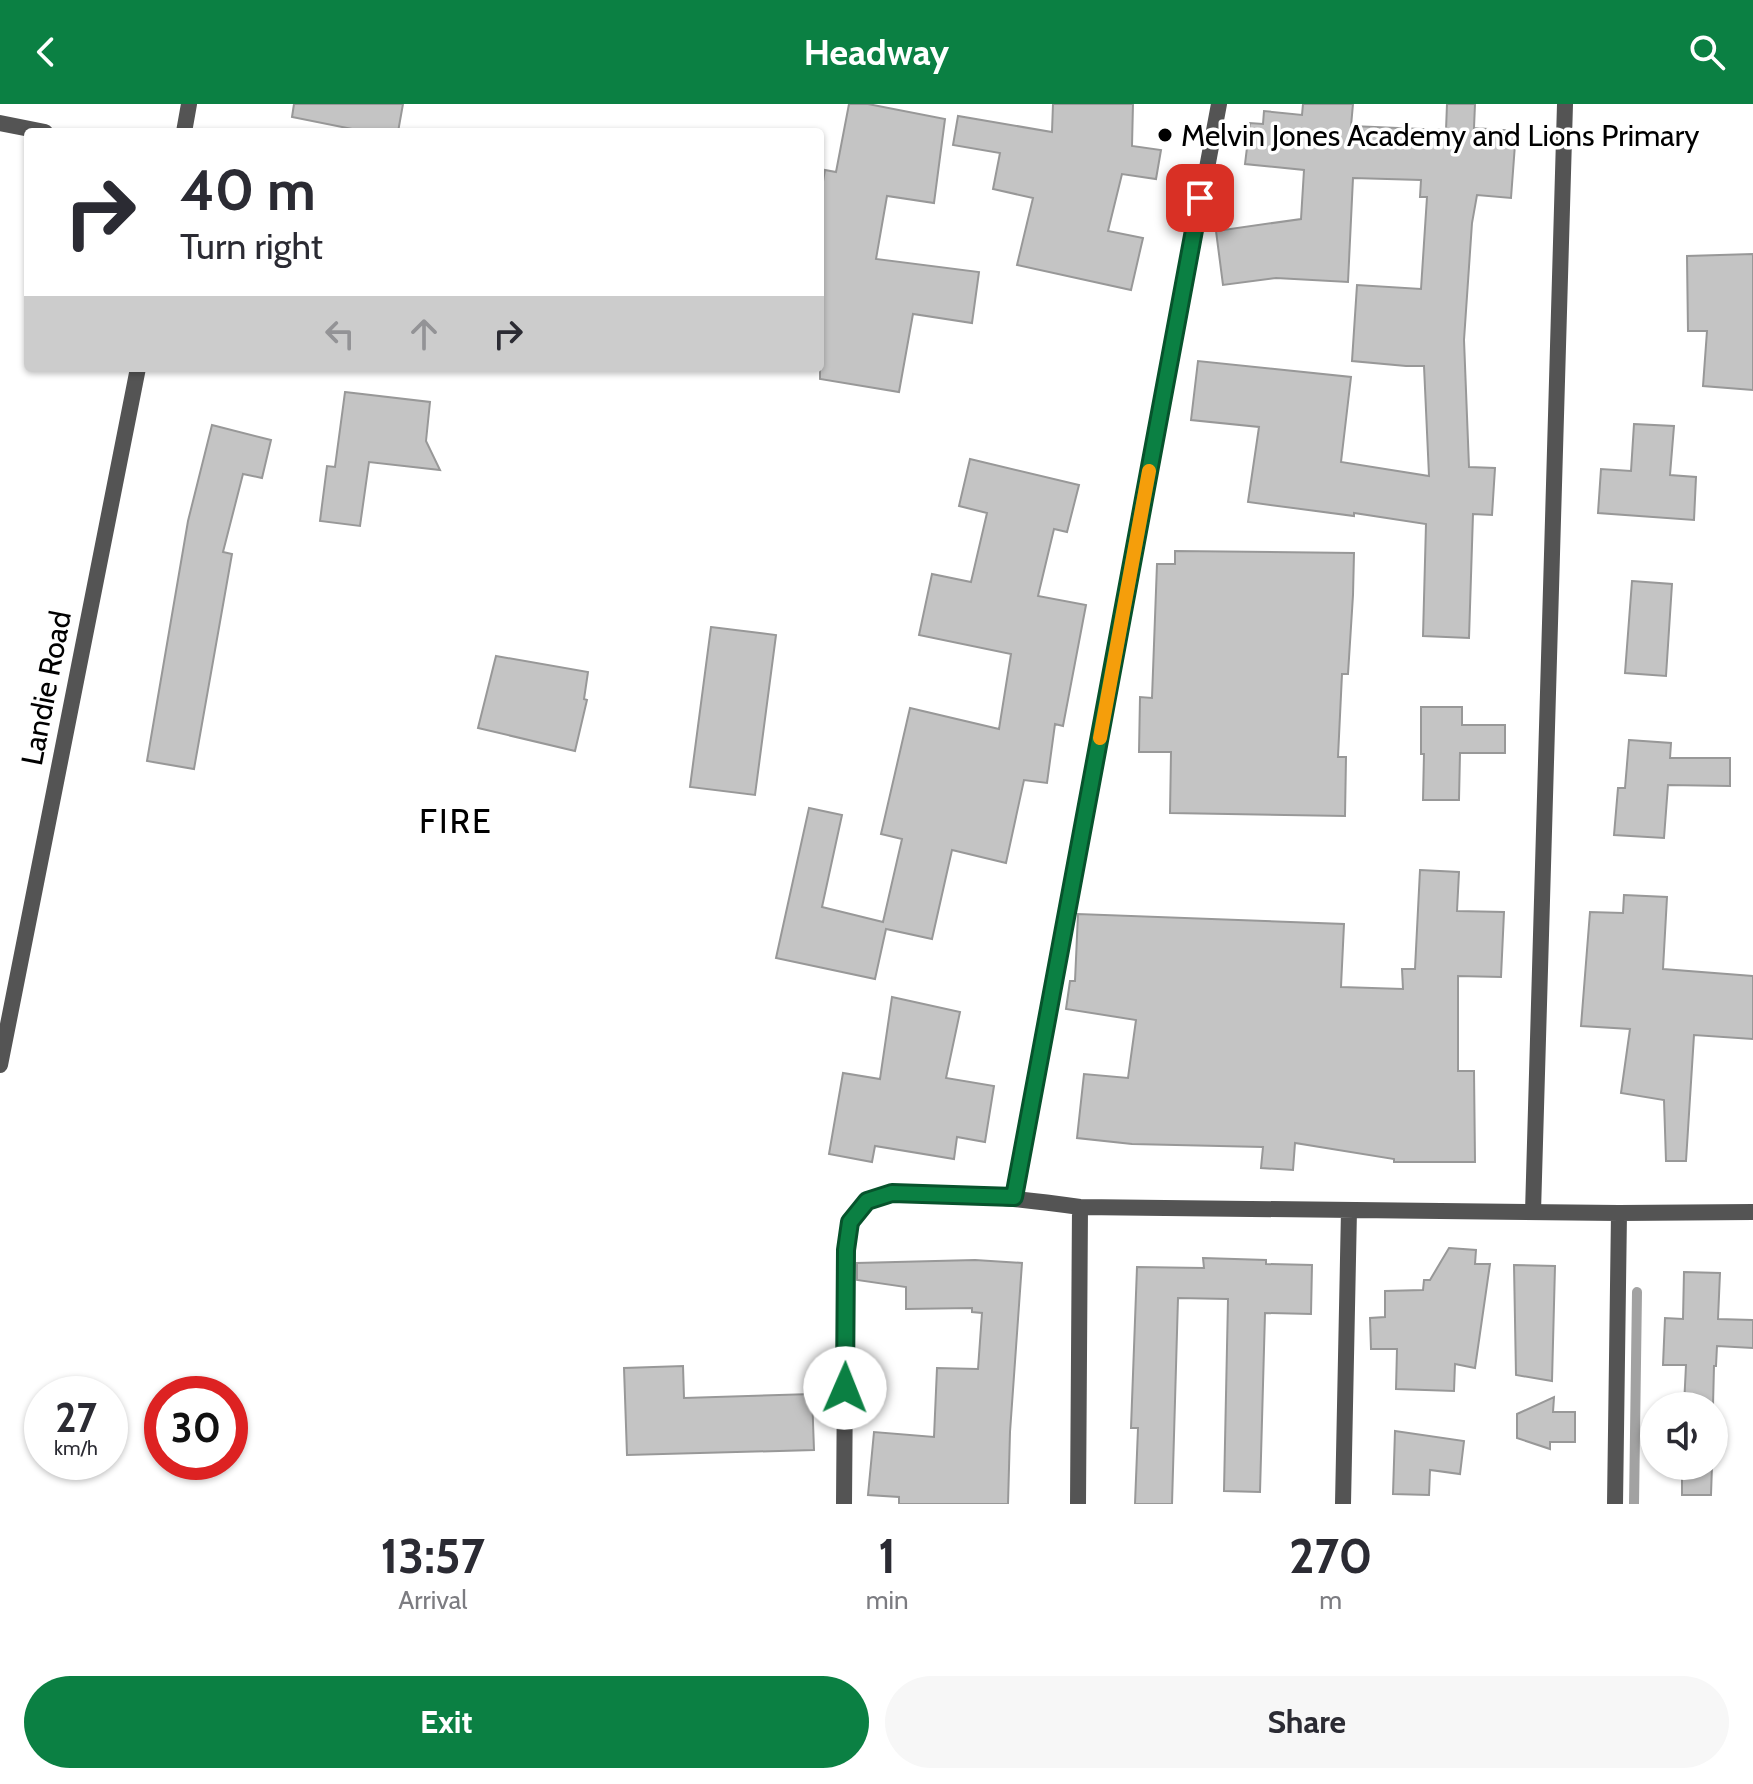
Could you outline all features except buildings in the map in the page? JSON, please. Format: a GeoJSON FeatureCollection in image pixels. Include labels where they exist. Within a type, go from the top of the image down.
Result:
{"type":"FeatureCollection","features":[{"type":"Feature","properties":{"kind":"street"},"geometry":{"type":"LineString","coordinates":[[185,128],[189,104]]}},
{"type":"Feature","properties":{"kind":"street"},"geometry":{"type":"LineString","coordinates":[[1014,1197],[1219,104]]}},
{"type":"Feature","properties":{"kind":"street"},"geometry":{"type":"LineString","coordinates":[[1533,1212],[1565,104]]}},
{"type":"Feature","properties":{"kind":"street"},"geometry":{"type":"LineString","coordinates":[[0,123],[25,128]]}},
{"type":"Feature","properties":{"kind":"street","name":"Landie Road"},"geometry":{"type":"LineString","coordinates":[[0,1065],[137,372]]}},
{"type":"Feature","properties":{"kind":"street"},"geometry":{"type":"LineString","coordinates":[[844,1504],[846,1250],[850,1222],[867,1201],[892,1193],[1014,1197],[1080,1207],[1753,1212]]}},
{"type":"Feature","properties":{"kind":"street"},"geometry":{"type":"LineString","coordinates":[[1078,1504],[1080,1207]]}},
{"type":"Feature","properties":{"kind":"street"},"geometry":{"type":"LineString","coordinates":[[1343,1504],[1349,1210]]}},
{"type":"Feature","properties":{"kind":"street"},"geometry":{"type":"LineString","coordinates":[[1615,1504],[1619,1213]]}},
{"type":"Feature","properties":{"kind":"waterway"},"geometry":{"type":"LineString","coordinates":[[1634,1504],[1637,1292]]}},
{"type":"Feature","properties":{"kind":"slow traffic"},"geometry":{"type":"LineString","coordinates":[[1100,738],[1149,471]]}},
{"type":"Feature","properties":{"kind":"place","name":"Melvin Jones Academy and Lions Primary"},"geometry":{"type":"Point","coordinates":[1165,135]}},
{"type":"Feature","properties":{"kind":"district","name":"FIRE"},"geometry":{"type":"Point","coordinates":[456,821]}},
{"type":"Feature","properties":{"kind":"route"},"geometry":{"type":"LineString","coordinates":[[845,1388],[846,1250],[850,1222],[867,1201],[892,1193],[1014,1197],[1200,198]]}}]}
